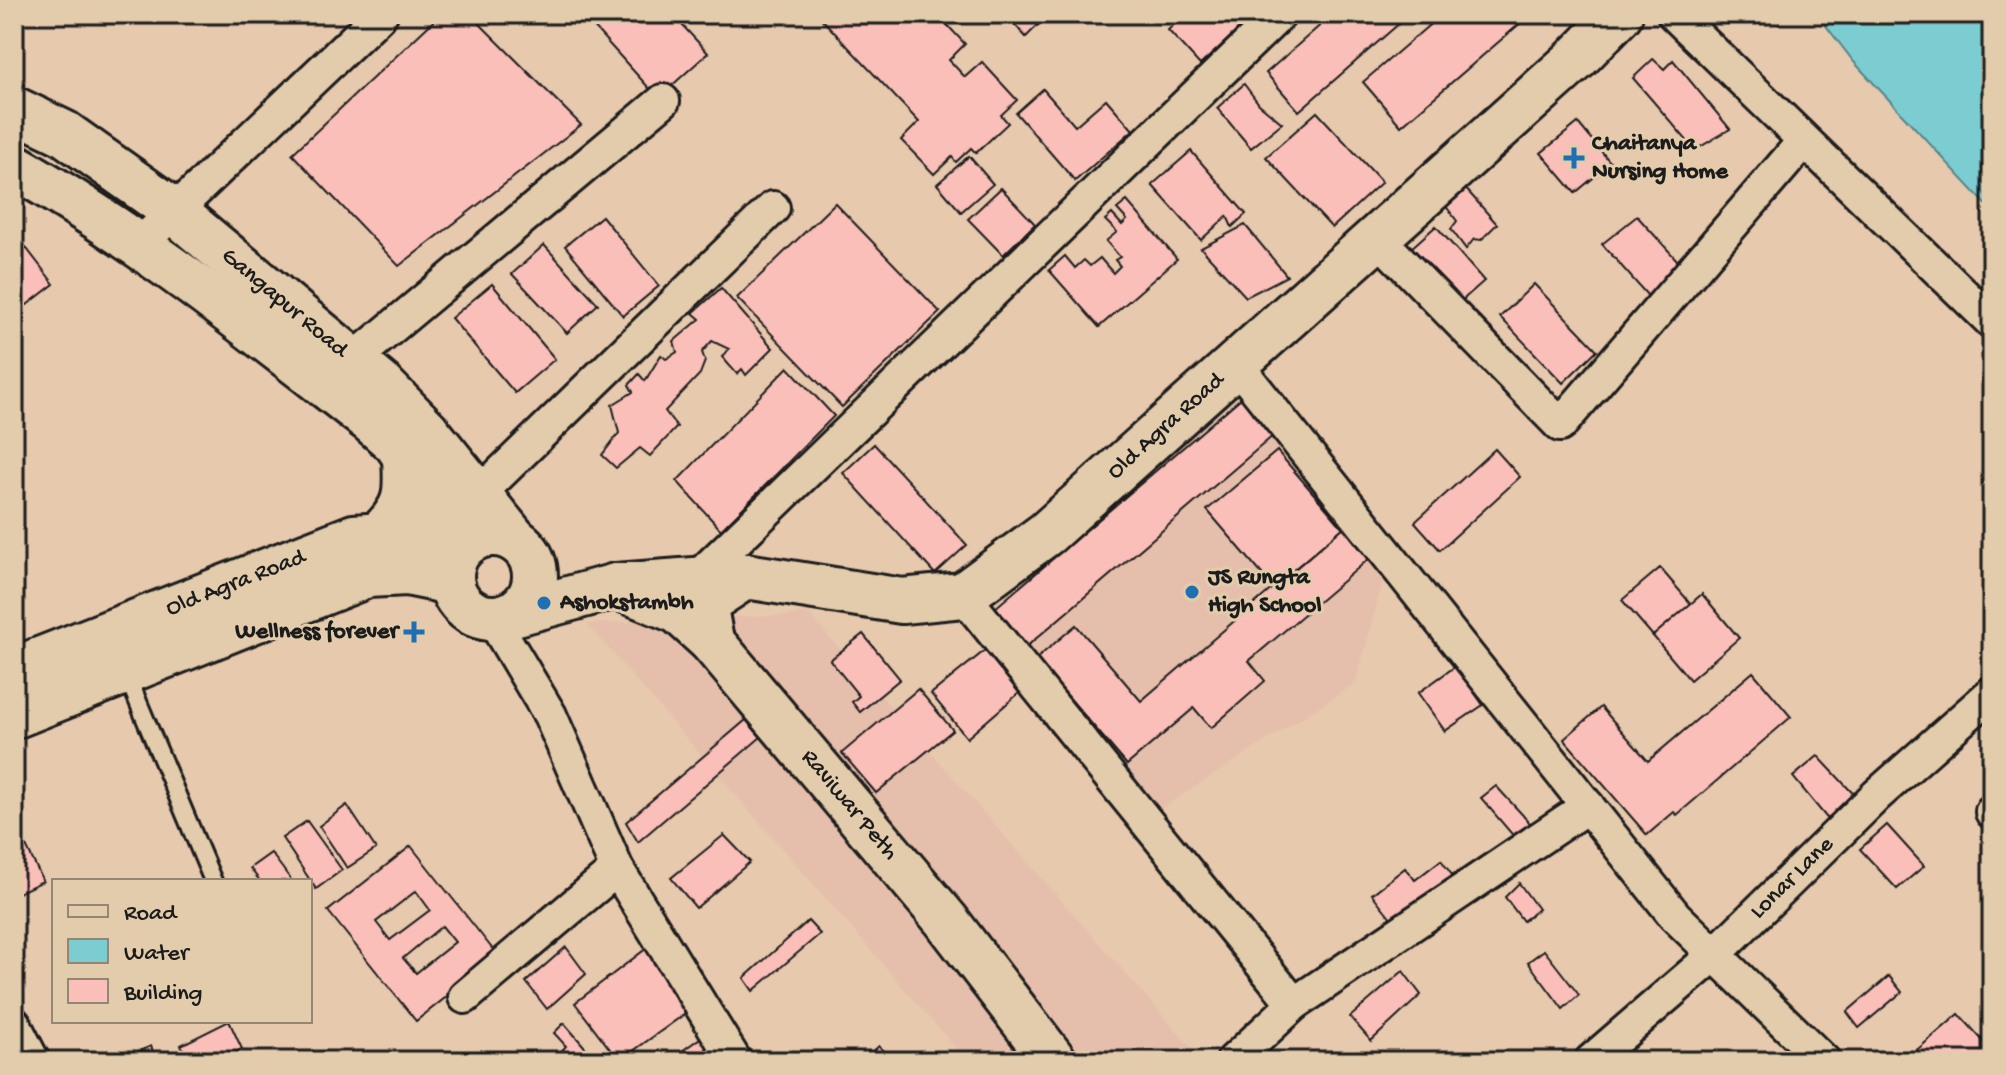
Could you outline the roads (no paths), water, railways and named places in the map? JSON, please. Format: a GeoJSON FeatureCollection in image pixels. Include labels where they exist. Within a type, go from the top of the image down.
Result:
{"type":"FeatureCollection","features":[{"type":"Feature","properties":{"kind":"main road","name":"Old Agra Road"},"geometry":{"type":"LineString","coordinates":[[963,595],[1047,533],[1576,59],[1620,14]]}},
{"type":"Feature","properties":{"kind":"main road","name":"Gangapur Road"},"geometry":{"type":"LineString","coordinates":[[14,109],[64,133],[174,211],[353,360],[427,431],[515,540]]}},
{"type":"Feature","properties":{"kind":"main road","name":"Gangapur Road"},"geometry":{"type":"LineString","coordinates":[[14,166],[88,208],[140,244],[371,421],[405,456],[458,563]]}},
{"type":"Feature","properties":{"kind":"main road"},"geometry":{"type":"LineString","coordinates":[[379,535],[399,515],[407,494],[405,456]]}},
{"type":"Feature","properties":{"kind":"main road","name":"Old Agra Road"},"geometry":{"type":"LineString","coordinates":[[14,670],[354,537],[408,533],[458,563]]}},
{"type":"Feature","properties":{"kind":"main road"},"geometry":{"type":"LineString","coordinates":[[616,586],[515,540],[490,534],[458,563],[465,607],[499,617],[616,586],[746,576],[902,601],[963,595]]}},
{"type":"Feature","properties":{"kind":"main road"},"geometry":{"type":"LineString","coordinates":[[499,617],[527,600],[535,574],[532,561],[515,540]]}},
{"type":"Feature","properties":{"kind":"main road","name":"Old Agra Road"},"geometry":{"type":"LineString","coordinates":[[14,716],[367,575],[407,573],[458,563]]}},
{"type":"Feature","properties":{"kind":"main road"},"geometry":{"type":"LineString","coordinates":[[711,641],[706,613],[708,601],[746,576]]}},
{"type":"Feature","properties":{"kind":"main road","name":"Raviwar Peth"},"geometry":{"type":"LineString","coordinates":[[616,586],[678,611],[711,641],[946,920],[1054,1061]]}},
{"type":"Feature","properties":{"kind":"street"},"geometry":{"type":"LineString","coordinates":[[140,244],[381,14]]}},
{"type":"Feature","properties":{"kind":"street"},"geometry":{"type":"LineString","coordinates":[[695,580],[1280,14]]}},
{"type":"Feature","properties":{"kind":"street"},"geometry":{"type":"LineString","coordinates":[[1674,14],[1992,322]]}},
{"type":"Feature","properties":{"kind":"street"},"geometry":{"type":"LineString","coordinates":[[353,360],[663,101]]}},
{"type":"Feature","properties":{"kind":"street"},"geometry":{"type":"LineString","coordinates":[[1377,237],[1560,425],[1804,141]]}},
{"type":"Feature","properties":{"kind":"street"},"geometry":{"type":"LineString","coordinates":[[480,493],[773,208]]}},
{"type":"Feature","properties":{"kind":"street"},"geometry":{"type":"LineString","coordinates":[[1236,364],[1675,916],[1824,1061]]}},
{"type":"Feature","properties":{"kind":"street"},"geometry":{"type":"LineString","coordinates":[[963,595],[1294,1004]]}},
{"type":"Feature","properties":{"kind":"street"},"geometry":{"type":"LineString","coordinates":[[499,617],[550,715],[617,869],[735,1061]]}},
{"type":"Feature","properties":{"kind":"street","name":"Lonar Lane"},"geometry":{"type":"LineString","coordinates":[[1591,1061],[1715,954],[1877,795],[1992,693]]}},
{"type":"Feature","properties":{"kind":"street"},"geometry":{"type":"LineString","coordinates":[[1233,1061],[1294,1004],[1588,806]]}},
{"type":"Feature","properties":{"kind":"street"},"geometry":{"type":"LineString","coordinates":[[465,997],[617,869]]}},
{"type":"Feature","properties":{"kind":"street"},"geometry":{"type":"LineString","coordinates":[[14,1024],[33,1061]]}},
{"type":"Feature","properties":{"kind":"lane"},"geometry":{"type":"LineString","coordinates":[[125,672],[212,879]]}},
{"type":"Feature","properties":{"kind":"water"},"geometry":{"type":"Polygon","coordinates":[[[1817,14],[1992,14],[1992,211],[1854,62],[1817,14]]]}},
{"type":"Feature","properties":{"kind":"place","name":"Chaitanya Nursing Home"},"geometry":{"type":"Point","coordinates":[1574,158]}},
{"type":"Feature","properties":{"kind":"place","name":"JS Rungta High School"},"geometry":{"type":"Point","coordinates":[1192,592]}},
{"type":"Feature","properties":{"kind":"place","name":"Ashokstambh"},"geometry":{"type":"Point","coordinates":[544,603]}},
{"type":"Feature","properties":{"kind":"place","name":"Wellness forever"},"geometry":{"type":"Point","coordinates":[414,632]}}]}
